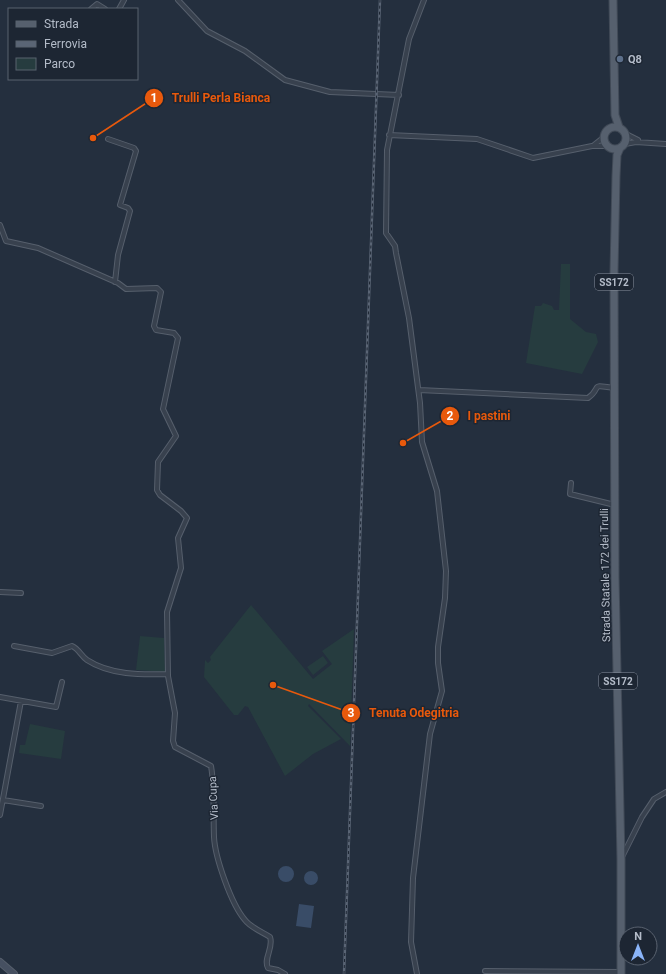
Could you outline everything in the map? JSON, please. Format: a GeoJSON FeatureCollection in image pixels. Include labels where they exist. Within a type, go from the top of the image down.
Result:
{"type":"FeatureCollection","features":[{"type":"Feature","properties":{"kind":"main road"},"geometry":{"type":"LineString","coordinates":[[613,0],[615,127]]}},
{"type":"Feature","properties":{"kind":"main road"},"geometry":{"type":"LineString","coordinates":[[615,127],[626,134]]}},
{"type":"Feature","properties":{"kind":"main road"},"geometry":{"type":"LineString","coordinates":[[604,137],[607,130],[615,127]]}},
{"type":"Feature","properties":{"kind":"main road","name":"Strada Statale 172 dei Trulli"},"geometry":{"type":"LineString","coordinates":[[621,973],[621,859],[615,505],[614,272],[617,155],[626,134]]}},
{"type":"Feature","properties":{"kind":"main road","name":"Strada Statale 172 dei Trulli"},"geometry":{"type":"LineString","coordinates":[[604,137],[613,154],[616,176]]}},
{"type":"Feature","properties":{"kind":"main road"},"geometry":{"type":"LineString","coordinates":[[609,147],[622,146]]}},
{"type":"Feature","properties":{"kind":"street"},"geometry":{"type":"LineString","coordinates":[[178,0],[207,32],[245,51],[285,80],[330,92],[398,95]]}},
{"type":"Feature","properties":{"kind":"street"},"geometry":{"type":"LineString","coordinates":[[416,974],[411,942],[413,878],[430,734],[442,691],[438,662],[438,647],[445,598],[446,571],[437,491],[422,442],[419,390],[409,318],[395,246],[386,233],[387,150],[389,135],[410,38],[424,0]]}},
{"type":"Feature","properties":{"kind":"street"},"geometry":{"type":"LineString","coordinates":[[92,8],[97,4],[103,8]]}},
{"type":"Feature","properties":{"kind":"street"},"geometry":{"type":"LineString","coordinates":[[626,134],[631,138],[642,142]]}},
{"type":"Feature","properties":{"kind":"street"},"geometry":{"type":"LineString","coordinates":[[389,135],[477,139],[533,158],[592,146],[609,147]]}},
{"type":"Feature","properties":{"kind":"street"},"geometry":{"type":"LineString","coordinates":[[592,146],[604,137]]}},
{"type":"Feature","properties":{"kind":"street"},"geometry":{"type":"LineString","coordinates":[[0,225],[6,241],[38,248],[115,282],[118,255],[130,211],[128,208],[120,205],[136,151],[134,148],[108,139]]}},
{"type":"Feature","properties":{"kind":"street"},"geometry":{"type":"LineString","coordinates":[[622,146],[630,142],[666,144]]}},
{"type":"Feature","properties":{"kind":"street","name":"Via Cupa"},"geometry":{"type":"LineString","coordinates":[[115,282],[126,289],[157,288],[162,292],[154,326],[156,330],[174,333],[178,338],[163,409],[176,436],[158,462],[157,490],[160,495],[181,511],[187,518],[178,538],[181,568],[167,612],[168,674],[175,713],[173,736],[174,745],[211,766],[215,816],[214,838],[222,873],[236,908],[246,922],[270,937],[271,946],[266,962],[268,968],[278,970],[285,974]]}},
{"type":"Feature","properties":{"kind":"street"},"geometry":{"type":"LineString","coordinates":[[419,390],[530,394],[588,398],[596,386],[599,385],[614,388]]}},
{"type":"Feature","properties":{"kind":"street"},"geometry":{"type":"LineString","coordinates":[[571,484],[570,494],[615,505]]}},
{"type":"Feature","properties":{"kind":"street"},"geometry":{"type":"LineString","coordinates":[[0,592],[21,593]]}},
{"type":"Feature","properties":{"kind":"street"},"geometry":{"type":"LineString","coordinates":[[14,646],[52,652],[72,646],[79,650],[87,660],[116,673],[168,674]]}},
{"type":"Feature","properties":{"kind":"street"},"geometry":{"type":"LineString","coordinates":[[0,697],[56,707],[62,682]]}},
{"type":"Feature","properties":{"kind":"street"},"geometry":{"type":"LineString","coordinates":[[0,815],[22,701]]}},
{"type":"Feature","properties":{"kind":"street"},"geometry":{"type":"LineString","coordinates":[[621,859],[642,817],[654,799],[666,792]]}},
{"type":"Feature","properties":{"kind":"street"},"geometry":{"type":"LineString","coordinates":[[3,800],[41,806]]}},
{"type":"Feature","properties":{"kind":"street"},"geometry":{"type":"LineString","coordinates":[[0,962],[14,974]]}},
{"type":"Feature","properties":{"kind":"street"},"geometry":{"type":"LineString","coordinates":[[485,971],[621,973]]}},
{"type":"Feature","properties":{"kind":"green space"},"geometry":{"type":"Polygon","coordinates":[[[561,264],[570,264],[570,319],[586,332],[596,334],[598,342],[582,374],[526,363],[535,306],[541,306],[543,303],[552,306],[554,310],[559,310],[561,264]]]}},
{"type":"Feature","properties":{"kind":"green space"},"geometry":{"type":"Polygon","coordinates":[[[251,605],[313,679],[332,664],[322,651],[354,629],[350,746],[309,704],[308,706],[341,739],[313,754],[285,776],[248,707],[245,706],[238,715],[234,715],[204,677],[205,660],[208,663],[211,660],[210,657],[251,605]]]}},
{"type":"Feature","properties":{"kind":"green space"},"geometry":{"type":"Polygon","coordinates":[[[140,636],[164,638],[165,672],[136,670],[140,636]]]}},
{"type":"Feature","properties":{"kind":"green space"},"geometry":{"type":"Polygon","coordinates":[[[323,656],[328,663],[313,675],[307,667],[323,656]]]}},
{"type":"Feature","properties":{"kind":"green space"},"geometry":{"type":"Polygon","coordinates":[[[30,724],[65,731],[61,759],[19,753],[20,745],[25,745],[30,724]]]}},
{"type":"Feature","properties":{"kind":"water"},"geometry":{"type":"Polygon","coordinates":[[[286,866],[293,871],[294,874],[289,881],[286,882],[279,877],[278,874],[283,867],[286,866]]]}},
{"type":"Feature","properties":{"kind":"water"},"geometry":{"type":"Polygon","coordinates":[[[308,871],[314,871],[318,875],[318,881],[314,885],[308,885],[304,881],[304,875],[308,871]]]}},
{"type":"Feature","properties":{"kind":"water"},"geometry":{"type":"Polygon","coordinates":[[[299,904],[314,906],[311,928],[296,926],[299,904]]]}},
{"type":"Feature","properties":{"kind":"railway"},"geometry":{"type":"LineString","coordinates":[[344,974],[380,0]]}},
{"type":"Feature","properties":{"kind":"place","name":"Q8"},"geometry":{"type":"Point","coordinates":[620,59]}},
{"type":"Feature","properties":{"kind":"place","name":"Trulli Perla Bianca"},"geometry":{"type":"Point","coordinates":[93,138]}},
{"type":"Feature","properties":{"kind":"place","name":"I pastini"},"geometry":{"type":"Point","coordinates":[403,443]}},
{"type":"Feature","properties":{"kind":"place","name":"Tenuta Odegitria"},"geometry":{"type":"Point","coordinates":[273,685]}}]}
